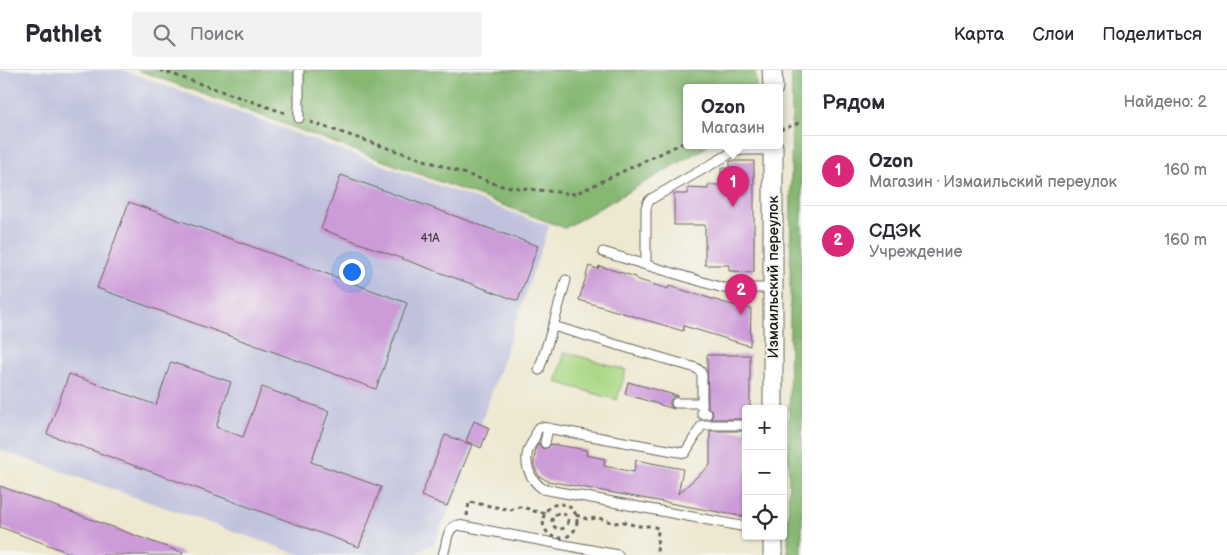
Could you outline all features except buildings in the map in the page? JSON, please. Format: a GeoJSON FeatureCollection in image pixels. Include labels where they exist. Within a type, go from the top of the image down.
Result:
{"type":"FeatureCollection","features":[{"type":"Feature","properties":{"kind":"street"},"geometry":{"type":"LineString","coordinates":[[772,70],[772,84]]}},
{"type":"Feature","properties":{"kind":"street","name":"Измаильский переулок"},"geometry":{"type":"LineString","coordinates":[[773,149],[773,405]]}},
{"type":"Feature","properties":{"kind":"street"},"geometry":{"type":"LineString","coordinates":[[773,540],[773,555]]}},
{"type":"Feature","properties":{"kind":"lane"},"geometry":{"type":"LineString","coordinates":[[299,70],[299,118]]}},
{"type":"Feature","properties":{"kind":"lane"},"geometry":{"type":"LineString","coordinates":[[646,264],[646,208],[648,202],[738,150],[756,149]]}},
{"type":"Feature","properties":{"kind":"lane"},"geometry":{"type":"LineString","coordinates":[[603,252],[723,288],[773,288]]}},
{"type":"Feature","properties":{"kind":"lane"},"geometry":{"type":"LineString","coordinates":[[539,370],[566,280]]}},
{"type":"Feature","properties":{"kind":"lane"},"geometry":{"type":"LineString","coordinates":[[553,326],[696,368],[702,375],[704,414],[702,425],[685,453],[548,428],[538,428],[530,446],[527,462],[531,477],[536,484],[544,489],[742,526]]}},
{"type":"Feature","properties":{"kind":"lane"},"geometry":{"type":"LineString","coordinates":[[676,403],[702,403]]}},
{"type":"Feature","properties":{"kind":"lane"},"geometry":{"type":"LineString","coordinates":[[702,425],[742,425]]}},
{"type":"Feature","properties":{"kind":"lane"},"geometry":{"type":"LineString","coordinates":[[545,443],[548,428]]}},
{"type":"Feature","properties":{"kind":"lane"},"geometry":{"type":"LineString","coordinates":[[443,555],[450,529],[458,525],[618,555]]}},
{"type":"Feature","properties":{"kind":"path"},"geometry":{"type":"LineString","coordinates":[[160,70],[502,186],[575,194],[683,143]]}},
{"type":"Feature","properties":{"kind":"path"},"geometry":{"type":"LineString","coordinates":[[783,129],[802,122]]}},
{"type":"Feature","properties":{"kind":"path"},"geometry":{"type":"LineString","coordinates":[[465,527],[469,502],[511,510],[515,507],[526,507],[545,513]]}},
{"type":"Feature","properties":{"kind":"path"},"geometry":{"type":"LineString","coordinates":[[566,504],[576,515],[576,529],[572,534],[560,539],[549,535],[543,524],[545,513],[548,508],[554,505],[566,504]]}},
{"type":"Feature","properties":{"kind":"path"},"geometry":{"type":"LineString","coordinates":[[557,513],[561,513],[565,514],[568,522],[565,528],[559,530],[554,528],[551,520],[557,513]]}},
{"type":"Feature","properties":{"kind":"path"},"geometry":{"type":"LineString","coordinates":[[576,515],[587,519],[599,518],[614,523],[625,522],[636,526],[658,528],[657,555]]}},
{"type":"Feature","properties":{"kind":"shaded area"},"geometry":{"type":"Polygon","coordinates":[[[0,70],[123,70],[549,226],[461,481],[435,543],[414,555],[301,555],[0,450],[0,70]]]}},
{"type":"Feature","properties":{"kind":"green space"},"geometry":{"type":"Polygon","coordinates":[[[138,70],[755,70],[756,84],[683,84],[683,149],[703,149],[565,228],[138,70]]]}},
{"type":"Feature","properties":{"kind":"green space"},"geometry":{"type":"Polygon","coordinates":[[[792,70],[802,70],[802,555],[788,555],[792,70]]]}},
{"type":"Feature","properties":{"kind":"green space"},"geometry":{"type":"Polygon","coordinates":[[[565,352],[626,370],[617,400],[556,382],[565,352]]]}},
{"type":"Feature","properties":{"kind":"place","name":"Ozon"},"geometry":{"type":"Point","coordinates":[733,207]}},
{"type":"Feature","properties":{"kind":"place","name":"СДЭК"},"geometry":{"type":"Point","coordinates":[741,315]}}]}
